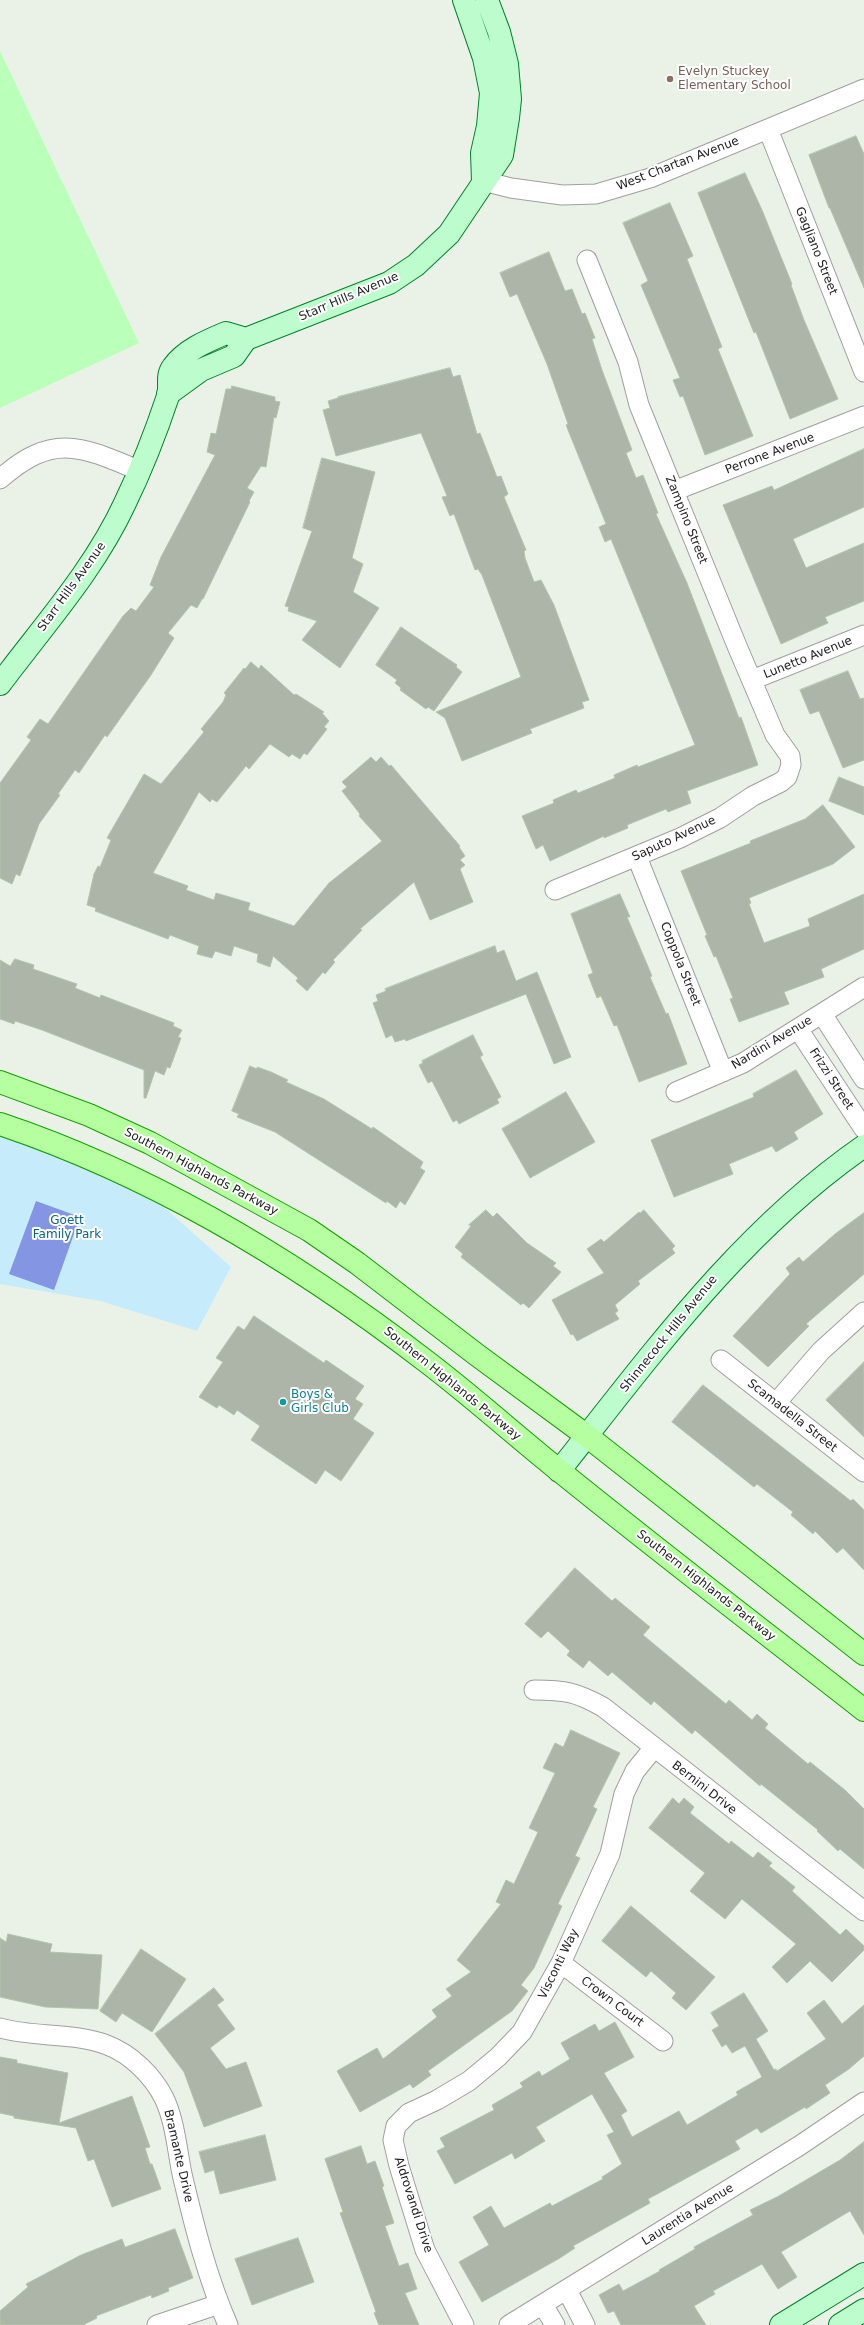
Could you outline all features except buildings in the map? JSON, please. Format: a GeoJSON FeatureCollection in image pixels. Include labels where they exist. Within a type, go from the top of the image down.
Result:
{"type":"FeatureCollection","features":[{"type":"Feature","properties":{"kind":"main road","name":"Southern Highlands Parkway"},"geometry":{"type":"LineString","coordinates":[[0,1082],[89,1115],[150,1143],[309,1230],[357,1263],[477,1356],[587,1436],[864,1654]]}},
{"type":"Feature","properties":{"kind":"main road","name":"Southern Highlands Parkway"},"geometry":{"type":"LineString","coordinates":[[0,1124],[73,1152],[172,1198],[291,1265],[426,1361],[559,1471],[864,1710]]}},
{"type":"Feature","properties":{"kind":"street"},"geometry":{"type":"LineString","coordinates":[[464,0],[484,58],[491,93],[488,126],[482,153],[483,181]]}},
{"type":"Feature","properties":{"kind":"street","name":"Starr Hills Avenue"},"geometry":{"type":"LineString","coordinates":[[0,684],[91,564],[109,536],[140,471],[168,394],[201,370],[234,356],[246,339],[339,304],[390,282],[403,274],[433,250],[449,234],[483,181],[502,155],[510,98],[504,48],[487,0]]}},
{"type":"Feature","properties":{"kind":"street","name":"West Chartan Avenue"},"geometry":{"type":"LineString","coordinates":[[483,181],[511,188],[562,195],[596,194],[650,178],[864,89]]}},
{"type":"Feature","properties":{"kind":"street","name":"Gagliano Street"},"geometry":{"type":"LineString","coordinates":[[768,129],[864,372]]}},
{"type":"Feature","properties":{"kind":"street","name":"Zampino Street"},"geometry":{"type":"LineString","coordinates":[[587,260],[628,362],[639,405],[674,491],[775,735],[790,756],[791,765],[787,777]]}},
{"type":"Feature","properties":{"kind":"street","name":"Perrone Avenue"},"geometry":{"type":"LineString","coordinates":[[674,491],[864,416]]}},
{"type":"Feature","properties":{"kind":"street"},"geometry":{"type":"LineString","coordinates":[[0,479],[28,457],[57,447],[84,449],[140,471]]}},
{"type":"Feature","properties":{"kind":"street","name":"Lunetto Avenue"},"geometry":{"type":"LineString","coordinates":[[752,680],[864,635]]}},
{"type":"Feature","properties":{"kind":"street","name":"Saputo Avenue"},"geometry":{"type":"LineString","coordinates":[[555,890],[637,857],[720,818],[753,796],[775,787],[787,777]]}},
{"type":"Feature","properties":{"kind":"street","name":"Coppola Street"},"geometry":{"type":"LineString","coordinates":[[637,857],[723,1072]]}},
{"type":"Feature","properties":{"kind":"street","name":"Nardini Avenue"},"geometry":{"type":"LineString","coordinates":[[676,1092],[743,1063],[864,987]]}},
{"type":"Feature","properties":{"kind":"street"},"geometry":{"type":"LineString","coordinates":[[822,1014],[864,1079]]}},
{"type":"Feature","properties":{"kind":"street","name":"Frizzi Street"},"geometry":{"type":"LineString","coordinates":[[798,1029],[864,1130]]}},
{"type":"Feature","properties":{"kind":"street","name":"Shinnecock Hills Avenue"},"geometry":{"type":"LineString","coordinates":[[559,1471],[673,1325],[716,1277],[817,1179],[864,1146]]}},
{"type":"Feature","properties":{"kind":"street"},"geometry":{"type":"LineString","coordinates":[[776,1403],[821,1351],[864,1312]]}},
{"type":"Feature","properties":{"kind":"street","name":"Scamadella Street"},"geometry":{"type":"LineString","coordinates":[[721,1360],[864,1472]]}},
{"type":"Feature","properties":{"kind":"street","name":"Bernini Drive"},"geometry":{"type":"LineString","coordinates":[[534,1690],[559,1690],[581,1695],[603,1707],[653,1749],[864,1911]]}},
{"type":"Feature","properties":{"kind":"street","name":"Visconti Way"},"geometry":{"type":"LineString","coordinates":[[396,2126],[409,2113],[437,2100],[468,2081],[498,2057],[522,2032],[561,1963],[610,1854],[624,1794],[635,1771],[653,1749]]}},
{"type":"Feature","properties":{"kind":"street","name":"Crown Court"},"geometry":{"type":"LineString","coordinates":[[561,1963],[663,2041]]}},
{"type":"Feature","properties":{"kind":"street","name":"Bramante Drive"},"geometry":{"type":"LineString","coordinates":[[0,2028],[16,2032],[89,2040],[108,2046],[140,2067],[154,2082],[164,2098],[171,2115],[190,2209],[219,2304],[228,2325]]}},
{"type":"Feature","properties":{"kind":"street","name":"Laurentia Avenue"},"geometry":{"type":"LineString","coordinates":[[509,2325],[799,2146],[864,2102]]}},
{"type":"Feature","properties":{"kind":"street","name":"Aldrovandi Drive"},"geometry":{"type":"LineString","coordinates":[[396,2126],[393,2140],[399,2166],[425,2250],[464,2325]]}},
{"type":"Feature","properties":{"kind":"street"},"geometry":{"type":"LineString","coordinates":[[780,2325],[864,2274]]}},
{"type":"Feature","properties":{"kind":"street"},"geometry":{"type":"LineString","coordinates":[[567,2290],[585,2325]]}},
{"type":"Feature","properties":{"kind":"street"},"geometry":{"type":"LineString","coordinates":[[157,2325],[219,2304]]}},
{"type":"Feature","properties":{"kind":"street"},"geometry":{"type":"LineString","coordinates":[[543,2305],[555,2325]]}},
{"type":"Feature","properties":{"kind":"street"},"geometry":{"type":"LineString","coordinates":[[840,2325],[864,2310]]}},
{"type":"Feature","properties":{"kind":"sand"},"geometry":{"type":"Polygon","coordinates":[[[0,51],[139,343],[0,408],[0,51]]]}},
{"type":"Feature","properties":{"kind":"green space","name":"Goett Family Park"},"geometry":{"type":"Polygon","coordinates":[[[0,1132],[144,1189],[231,1267],[197,1331],[100,1301],[0,1284],[0,1132]]]}},
{"type":"Feature","properties":{"kind":"green space"},"geometry":{"type":"Polygon","coordinates":[[[36,1201],[80,1217],[54,1290],[9,1274],[36,1201]]]}},
{"type":"Feature","properties":{"kind":"place","name":"Evelyn Stuckey Elementary School"},"geometry":{"type":"Point","coordinates":[670,79]}},
{"type":"Feature","properties":{"kind":"place","name":"Boys & Girls Club"},"geometry":{"type":"Point","coordinates":[283,1402]}}]}
